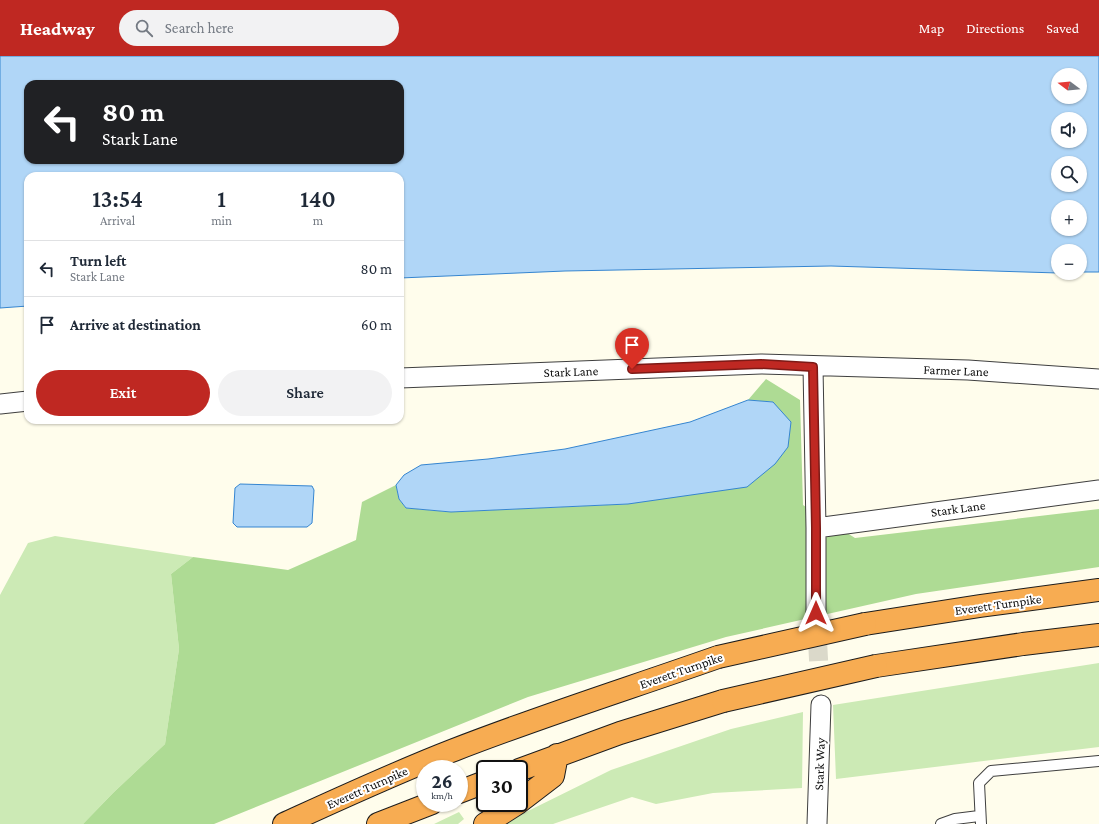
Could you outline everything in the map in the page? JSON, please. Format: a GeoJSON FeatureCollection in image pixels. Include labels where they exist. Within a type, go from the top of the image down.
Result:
{"type":"FeatureCollection","features":[{"type":"Feature","properties":{"kind":"highway","name":"Everett Turnpike"},"geometry":{"type":"LineString","coordinates":[[284,824],[453,750],[539,718],[718,657],[865,624],[980,606],[1099,590]]}},
{"type":"Feature","properties":{"kind":"highway"},"geometry":{"type":"LineString","coordinates":[[528,766],[620,733],[723,701],[876,666],[1008,646],[1099,635]]}},
{"type":"Feature","properties":{"kind":"highway"},"geometry":{"type":"LineString","coordinates":[[528,795],[553,776],[557,755]]}},
{"type":"Feature","properties":{"kind":"highway"},"geometry":{"type":"LineString","coordinates":[[378,824],[416,809]]}},
{"type":"Feature","properties":{"kind":"highway"},"geometry":{"type":"LineString","coordinates":[[485,824],[503,812]]}},
{"type":"Feature","properties":{"kind":"street","name":"Stark Lane"},"geometry":{"type":"LineString","coordinates":[[404,378],[738,365],[813,367]]}},
{"type":"Feature","properties":{"kind":"street","name":"Farmer Lane"},"geometry":{"type":"LineString","coordinates":[[813,367],[968,370],[1099,379]]}},
{"type":"Feature","properties":{"kind":"street"},"geometry":{"type":"LineString","coordinates":[[813,367],[816,613]]}},
{"type":"Feature","properties":{"kind":"street"},"geometry":{"type":"LineString","coordinates":[[0,404],[24,401]]}},
{"type":"Feature","properties":{"kind":"street","name":"Stark Lane"},"geometry":{"type":"LineString","coordinates":[[816,528],[1099,490]]}},
{"type":"Feature","properties":{"kind":"street","name":"Stark Way"},"geometry":{"type":"LineString","coordinates":[[817,824],[821,705]]}},
{"type":"Feature","properties":{"kind":"lane"},"geometry":{"type":"LineString","coordinates":[[941,824],[955,819],[980,820],[979,783],[991,771],[1099,760]]}},
{"type":"Feature","properties":{"kind":"green space"},"geometry":{"type":"Polygon","coordinates":[[[766,379],[800,400],[803,505],[855,538],[1099,509],[1099,567],[916,594],[726,637],[528,697],[214,824],[83,824],[113,793],[165,744],[179,649],[171,574],[193,557],[288,570],[356,540],[362,502],[396,485],[399,499],[406,508],[451,512],[628,504],[773,402],[748,400],[766,379]]]}},
{"type":"Feature","properties":{"kind":"green space"},"geometry":{"type":"Polygon","coordinates":[[[55,536],[193,557],[171,574],[179,649],[165,744],[113,793],[83,824],[0,824],[0,595],[28,543],[55,536]]]}},
{"type":"Feature","properties":{"kind":"green space"},"geometry":{"type":"Polygon","coordinates":[[[1099,663],[1099,747],[836,779],[833,705],[1099,663]]]}},
{"type":"Feature","properties":{"kind":"green space"},"geometry":{"type":"Polygon","coordinates":[[[803,712],[802,788],[713,793],[656,804],[632,797],[553,824],[507,824],[524,813],[611,770],[731,729],[803,712]]]}},
{"type":"Feature","properties":{"kind":"green space"},"geometry":{"type":"Polygon","coordinates":[[[459,812],[464,819],[458,824],[434,824],[459,812]]]}},
{"type":"Feature","properties":{"kind":"water"},"geometry":{"type":"Polygon","coordinates":[[[0,56],[1099,56],[1099,272],[1087,272],[1087,244],[1051,244],[1051,273],[831,266],[565,271],[404,278],[404,172],[24,172],[24,306],[0,308],[0,56]]]}},
{"type":"Feature","properties":{"kind":"water"},"geometry":{"type":"Polygon","coordinates":[[[748,400],[773,402],[791,422],[788,447],[775,464],[747,487],[628,504],[451,512],[406,508],[399,499],[396,485],[404,475],[421,465],[488,459],[565,449],[690,422],[748,400]]]}},
{"type":"Feature","properties":{"kind":"water"},"geometry":{"type":"Polygon","coordinates":[[[240,484],[312,486],[314,490],[312,523],[307,527],[237,527],[233,523],[235,488],[240,484]]]}},
{"type":"Feature","properties":{"kind":"tunnel"},"geometry":{"type":"LineString","coordinates":[[816,613],[821,705]]}},
{"type":"Feature","properties":{"kind":"route"},"geometry":{"type":"LineString","coordinates":[[632,369],[761,364],[813,367],[816,613]]}}]}
